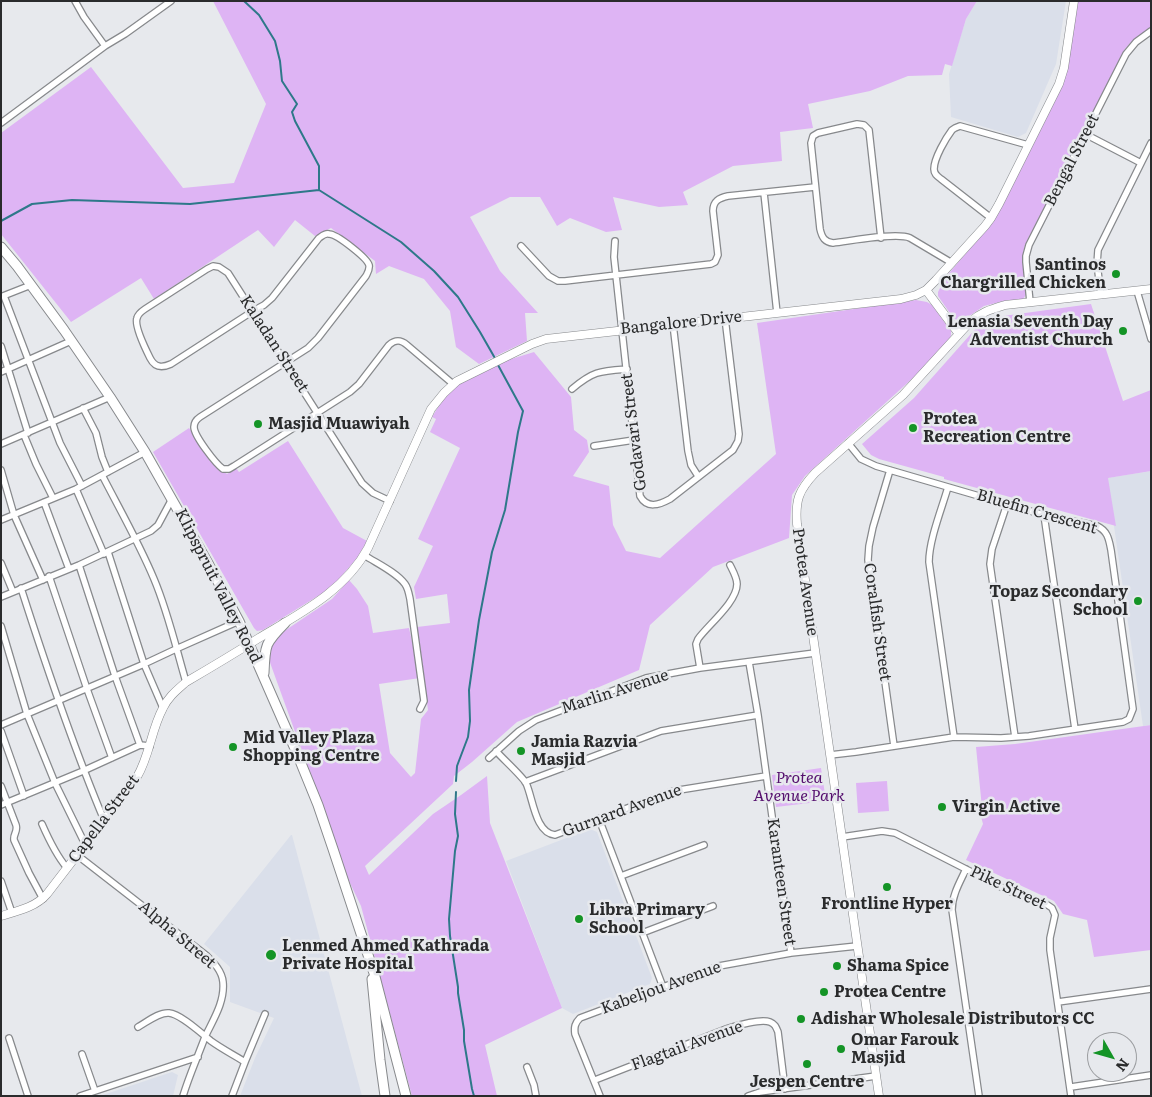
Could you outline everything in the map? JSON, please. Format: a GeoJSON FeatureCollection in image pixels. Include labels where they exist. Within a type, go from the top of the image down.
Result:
{"type":"FeatureCollection","features":[{"type":"Feature","properties":{"kind":"main road","name":"Klipspruit Valley Road"},"geometry":{"type":"LineString","coordinates":[[1,247],[31,285],[110,397],[145,452],[239,621],[318,805],[374,972],[406,1096]]}},
{"type":"Feature","properties":{"kind":"main road"},"geometry":{"type":"LineString","coordinates":[[264,676],[267,646],[271,637],[285,623]]}},
{"type":"Feature","properties":{"kind":"main road","name":"Klipspruit Valley Road"},"geometry":{"type":"LineString","coordinates":[[369,959],[385,1096]]}},
{"type":"Feature","properties":{"kind":"street"},"geometry":{"type":"LineString","coordinates":[[75,1],[84,17],[106,46]]}},
{"type":"Feature","properties":{"kind":"street"},"geometry":{"type":"LineString","coordinates":[[1,124],[106,46],[171,1]]}},
{"type":"Feature","properties":{"kind":"street","name":"Bangalore Drive"},"geometry":{"type":"LineString","coordinates":[[249,644],[308,608],[337,587],[352,570],[364,555],[431,410],[440,397],[453,384],[490,364],[546,339],[901,298],[916,295],[926,290],[991,218],[1028,146],[1057,89],[1062,74],[1074,1]]}},
{"type":"Feature","properties":{"kind":"street","name":"Bengal Street"},"geometry":{"type":"LineString","coordinates":[[1030,302],[1026,262],[1027,250],[1034,234],[1128,49],[1151,31]]}},
{"type":"Feature","properties":{"kind":"street"},"geometry":{"type":"LineString","coordinates":[[881,238],[870,134],[867,127],[857,124],[823,131],[812,136],[810,143],[815,187],[820,230],[824,240],[833,242],[908,236],[952,263]]}},
{"type":"Feature","properties":{"kind":"street"},"geometry":{"type":"LineString","coordinates":[[991,218],[941,180],[936,174],[934,167],[940,150],[952,130],[960,126],[1028,146]]}},
{"type":"Feature","properties":{"kind":"street"},"geometry":{"type":"LineString","coordinates":[[1085,134],[1141,163]]}},
{"type":"Feature","properties":{"kind":"street"},"geometry":{"type":"LineString","coordinates":[[1101,295],[1098,250],[1151,143]]}},
{"type":"Feature","properties":{"kind":"street"},"geometry":{"type":"LineString","coordinates":[[521,246],[549,276],[558,281],[565,282],[703,266],[713,263],[717,260],[718,255],[713,211],[715,202],[722,198],[815,187]]}},
{"type":"Feature","properties":{"kind":"street"},"geometry":{"type":"LineString","coordinates":[[764,193],[777,313]]}},
{"type":"Feature","properties":{"kind":"street"},"geometry":{"type":"LineString","coordinates":[[253,311],[272,298],[323,235],[330,234],[336,236],[368,261],[370,268],[366,276],[318,338],[308,348],[195,422],[194,427],[199,438],[223,469],[229,469],[346,396],[355,388],[389,345],[395,341],[400,341],[407,345],[453,384]]}},
{"type":"Feature","properties":{"kind":"street","name":"Godavari Street"},"geometry":{"type":"LineString","coordinates":[[615,241],[613,252],[640,496],[645,503],[664,502],[733,450],[738,441],[739,434],[725,318]]}},
{"type":"Feature","properties":{"kind":"street","name":"Kaladan Street"},"geometry":{"type":"LineString","coordinates":[[253,311],[171,364],[162,367],[154,365],[150,358],[138,328],[137,319],[146,309],[207,269],[213,266],[224,269],[253,311],[362,484],[373,493],[390,501]]}},
{"type":"Feature","properties":{"kind":"street"},"geometry":{"type":"LineString","coordinates":[[31,285],[3,296],[29,360],[51,422],[82,486]]}},
{"type":"Feature","properties":{"kind":"street","name":"Protea Avenue"},"geometry":{"type":"LineString","coordinates":[[879,1096],[797,524],[796,506],[799,494],[815,473],[913,385],[970,322],[984,312],[1030,302],[1151,289]]}},
{"type":"Feature","properties":{"kind":"street"},"geometry":{"type":"LineString","coordinates":[[926,290],[959,334]]}},
{"type":"Feature","properties":{"kind":"street"},"geometry":{"type":"LineString","coordinates":[[1138,291],[1151,338]]}},
{"type":"Feature","properties":{"kind":"street"},"geometry":{"type":"LineString","coordinates":[[674,324],[688,451],[691,465],[698,476]]}},
{"type":"Feature","properties":{"kind":"street"},"geometry":{"type":"LineString","coordinates":[[1,372],[71,341]]}},
{"type":"Feature","properties":{"kind":"street"},"geometry":{"type":"LineString","coordinates":[[1,346],[36,464],[53,498]]}},
{"type":"Feature","properties":{"kind":"street"},"geometry":{"type":"LineString","coordinates":[[572,389],[593,374],[626,369]]}},
{"type":"Feature","properties":{"kind":"street"},"geometry":{"type":"LineString","coordinates":[[1,444],[110,397]]}},
{"type":"Feature","properties":{"kind":"street"},"geometry":{"type":"LineString","coordinates":[[83,408],[96,434],[105,474],[154,580],[186,682]]}},
{"type":"Feature","properties":{"kind":"street"},"geometry":{"type":"LineString","coordinates":[[594,446],[634,440]]}},
{"type":"Feature","properties":{"kind":"street","name":"Bluefin Crescent"},"geometry":{"type":"LineString","coordinates":[[830,755],[954,738],[1015,737],[1075,730],[1123,722],[1129,719],[1133,712],[1108,536],[1104,530],[1091,524],[1044,515],[871,464],[861,459],[848,443]]}},
{"type":"Feature","properties":{"kind":"street"},"geometry":{"type":"LineString","coordinates":[[1,520],[76,489],[145,452]]}},
{"type":"Feature","properties":{"kind":"street"},"geometry":{"type":"LineString","coordinates":[[1,470],[14,515],[43,580]]}},
{"type":"Feature","properties":{"kind":"street","name":"Coralfish Street"},"geometry":{"type":"LineString","coordinates":[[890,470],[871,536],[868,560],[894,746]]}},
{"type":"Feature","properties":{"kind":"street"},"geometry":{"type":"LineString","coordinates":[[948,487],[932,540],[929,562],[954,738]]}},
{"type":"Feature","properties":{"kind":"street"},"geometry":{"type":"LineString","coordinates":[[76,489],[106,553],[144,664],[163,708]]}},
{"type":"Feature","properties":{"kind":"street"},"geometry":{"type":"LineString","coordinates":[[1,597],[70,569],[155,529],[172,499]]}},
{"type":"Feature","properties":{"kind":"street"},"geometry":{"type":"LineString","coordinates":[[44,502],[70,569]]}},
{"type":"Feature","properties":{"kind":"street"},"geometry":{"type":"LineString","coordinates":[[1006,504],[992,549],[990,564],[1015,737]]}},
{"type":"Feature","properties":{"kind":"street"},"geometry":{"type":"LineString","coordinates":[[1044,515],[1075,730]]}},
{"type":"Feature","properties":{"kind":"street"},"geometry":{"type":"LineString","coordinates":[[364,555],[396,575],[408,589],[424,701],[420,709]]}},
{"type":"Feature","properties":{"kind":"street"},"geometry":{"type":"LineString","coordinates":[[1,563],[13,592]]}},
{"type":"Feature","properties":{"kind":"street"},"geometry":{"type":"LineString","coordinates":[[79,565],[115,676],[140,745]]}},
{"type":"Feature","properties":{"kind":"street"},"geometry":{"type":"LineString","coordinates":[[700,668],[696,644],[698,639],[728,605],[736,589],[736,580],[730,566]]}},
{"type":"Feature","properties":{"kind":"street"},"geometry":{"type":"LineString","coordinates":[[49,576],[112,758]]}},
{"type":"Feature","properties":{"kind":"street"},"geometry":{"type":"LineString","coordinates":[[21,588],[58,701],[104,820]]}},
{"type":"Feature","properties":{"kind":"street"},"geometry":{"type":"LineString","coordinates":[[1,725],[239,621]]}},
{"type":"Feature","properties":{"kind":"street"},"geometry":{"type":"LineString","coordinates":[[1,626],[27,714],[55,783],[86,844]]}},
{"type":"Feature","properties":{"kind":"street","name":"Capella Street"},"geometry":{"type":"LineString","coordinates":[[1,916],[30,906],[43,899],[86,844],[142,769],[163,708],[173,694],[186,682],[249,644]]}},
{"type":"Feature","properties":{"kind":"street","name":"Marlin Avenue"},"geometry":{"type":"LineString","coordinates":[[488,758],[524,727],[549,714],[646,678],[700,668],[815,653]]}},
{"type":"Feature","properties":{"kind":"street","name":"Karanteen Street"},"geometry":{"type":"LineString","coordinates":[[749,662],[791,953]]}},
{"type":"Feature","properties":{"kind":"street"},"geometry":{"type":"LineString","coordinates":[[525,782],[661,731],[758,716]]}},
{"type":"Feature","properties":{"kind":"street"},"geometry":{"type":"LineString","coordinates":[[1,732],[24,796]]}},
{"type":"Feature","properties":{"kind":"street"},"geometry":{"type":"LineString","coordinates":[[4,804],[84,771],[140,745],[150,746]]}},
{"type":"Feature","properties":{"kind":"street","name":"Gurnard Avenue"},"geometry":{"type":"LineString","coordinates":[[496,751],[525,782],[541,826],[551,835],[562,833],[680,789],[766,776]]}},
{"type":"Feature","properties":{"kind":"street"},"geometry":{"type":"LineString","coordinates":[[1,786],[4,804],[17,828],[14,840],[43,899]]}},
{"type":"Feature","properties":{"kind":"street"},"geometry":{"type":"LineString","coordinates":[[599,819],[663,987]]}},
{"type":"Feature","properties":{"kind":"street"},"geometry":{"type":"LineString","coordinates":[[42,824],[54,850],[67,868]]}},
{"type":"Feature","properties":{"kind":"street","name":"Pike Street"},"geometry":{"type":"LineString","coordinates":[[842,837],[891,831],[1005,889],[1043,902],[1052,908],[1055,915],[1050,938],[1050,950],[1072,1096]]}},
{"type":"Feature","properties":{"kind":"street"},"geometry":{"type":"LineString","coordinates":[[621,876],[704,845]]}},
{"type":"Feature","properties":{"kind":"street","name":"Alpha Street"},"geometry":{"type":"LineString","coordinates":[[77,855],[207,956],[219,970],[223,982],[222,1000],[183,1096]]}},
{"type":"Feature","properties":{"kind":"street"},"geometry":{"type":"LineString","coordinates":[[966,869],[954,893],[952,910],[979,1096]]}},
{"type":"Feature","properties":{"kind":"street"},"geometry":{"type":"LineString","coordinates":[[1,881],[12,913]]}},
{"type":"Feature","properties":{"kind":"street"},"geometry":{"type":"LineString","coordinates":[[642,933],[713,906]]}},
{"type":"Feature","properties":{"kind":"street","name":"Kabeljou Avenue"},"geometry":{"type":"LineString","coordinates":[[595,1080],[574,1030],[575,1023],[580,1018],[719,966],[791,953],[857,946]]}},
{"type":"Feature","properties":{"kind":"street"},"geometry":{"type":"LineString","coordinates":[[1058,1002],[1151,989]]}},
{"type":"Feature","properties":{"kind":"street"},"geometry":{"type":"LineString","coordinates":[[138,1027],[154,1017],[168,1013],[176,1015],[216,1045],[245,1062]]}},
{"type":"Feature","properties":{"kind":"street"},"geometry":{"type":"LineString","coordinates":[[232,1096],[265,1014]]}},
{"type":"Feature","properties":{"kind":"street","name":"Flagtail Avenue"},"geometry":{"type":"LineString","coordinates":[[595,1080],[726,1029],[742,1024],[766,1021],[774,1025],[778,1032],[785,1089]]}},
{"type":"Feature","properties":{"kind":"street"},"geometry":{"type":"LineString","coordinates":[[9,1038],[28,1096]]}},
{"type":"Feature","properties":{"kind":"street"},"geometry":{"type":"LineString","coordinates":[[82,1054],[94,1091]]}},
{"type":"Feature","properties":{"kind":"street"},"geometry":{"type":"LineString","coordinates":[[80,1096],[198,1057]]}},
{"type":"Feature","properties":{"kind":"street"},"geometry":{"type":"LineString","coordinates":[[528,1067],[536,1096]]}},
{"type":"Feature","properties":{"kind":"street"},"geometry":{"type":"LineString","coordinates":[[1071,1087],[1151,1075]]}},
{"type":"Feature","properties":{"kind":"street"},"geometry":{"type":"LineString","coordinates":[[748,1096],[760,1092],[876,1076]]}},
{"type":"Feature","properties":{"kind":"street"},"geometry":{"type":"LineString","coordinates":[[595,1080],[600,1096]]}},
{"type":"Feature","properties":{"kind":"shaded area"},"geometry":{"type":"Polygon","coordinates":[[[977,1],[1066,1],[1056,64],[1026,133],[1018,137],[951,117],[949,74],[966,19],[977,1]]]}},
{"type":"Feature","properties":{"kind":"shaded area","name":"Topaz Secondary School"},"geometry":{"type":"Polygon","coordinates":[[[1151,471],[1151,725],[1143,726],[1107,478],[1151,471]]]}},
{"type":"Feature","properties":{"kind":"shaded area","name":"Libra Primary School"},"geometry":{"type":"Polygon","coordinates":[[[590,829],[597,832],[652,978],[650,984],[573,1014],[562,1008],[506,861],[590,829]]]}},
{"type":"Feature","properties":{"kind":"shaded area","name":"Lenmed Ahmed Kathrada Private Hospital"},"geometry":{"type":"Polygon","coordinates":[[[291,835],[362,1096],[240,1096],[274,1018],[230,1002],[230,967],[204,944],[291,835]]]}},
{"type":"Feature","properties":{"kind":"shaded area"},"geometry":{"type":"Polygon","coordinates":[[[172,1072],[178,1075],[173,1096],[100,1096],[172,1072]]]}},
{"type":"Feature","properties":{"kind":"green space"},"geometry":{"type":"Polygon","coordinates":[[[213,1],[977,1],[966,19],[952,66],[945,64],[942,75],[908,76],[870,91],[808,104],[813,128],[780,132],[782,161],[733,166],[683,192],[688,205],[659,207],[613,197],[622,230],[606,232],[570,218],[557,226],[540,197],[510,197],[470,217],[500,271],[538,313],[525,313],[527,341],[479,364],[456,347],[450,311],[424,279],[389,266],[376,274],[375,261],[331,228],[315,236],[295,220],[274,247],[258,230],[154,299],[141,278],[71,322],[1,234],[1,133],[91,67],[183,188],[234,183],[266,104],[213,1]]]}},
{"type":"Feature","properties":{"kind":"green space"},"geometry":{"type":"Polygon","coordinates":[[[1077,1],[1151,1],[1151,28],[1131,42],[1125,49],[1025,245],[1023,264],[1026,295],[1020,300],[1004,301],[984,306],[965,319],[954,319],[938,296],[938,292],[945,278],[983,233],[1058,93],[1077,1]]]}},
{"type":"Feature","properties":{"kind":"green space"},"geometry":{"type":"Polygon","coordinates":[[[916,300],[932,305],[951,331],[949,341],[914,377],[805,476],[792,495],[789,538],[713,567],[650,625],[639,670],[517,722],[454,776],[453,784],[365,866],[369,875],[433,814],[487,776],[490,823],[562,1008],[485,1045],[497,1096],[412,1096],[361,906],[349,881],[268,657],[269,646],[277,636],[332,599],[349,580],[368,606],[373,633],[409,628],[420,678],[379,684],[390,753],[411,777],[415,773],[421,719],[428,710],[417,627],[450,623],[447,594],[416,599],[414,587],[433,546],[418,539],[460,448],[430,432],[436,419],[432,417],[447,394],[457,385],[508,360],[534,352],[571,397],[574,430],[587,440],[589,452],[573,476],[609,486],[613,525],[626,551],[660,558],[776,454],[757,323],[916,300]]]}},
{"type":"Feature","properties":{"kind":"green space"},"geometry":{"type":"Polygon","coordinates":[[[1091,304],[1123,401],[1151,390],[1151,471],[1108,478],[1116,526],[944,479],[944,477],[879,459],[871,455],[862,444],[914,398],[977,327],[996,317],[1091,304]]]}},
{"type":"Feature","properties":{"kind":"green space"},"geometry":{"type":"Polygon","coordinates":[[[189,428],[219,469],[227,474],[236,468],[239,472],[288,441],[343,528],[367,541],[358,557],[326,591],[263,630],[257,631],[254,628],[153,452],[189,428]]]}},
{"type":"Feature","properties":{"kind":"green space"},"geometry":{"type":"Polygon","coordinates":[[[1151,725],[1151,950],[1094,957],[1087,920],[1063,914],[1054,901],[966,860],[983,824],[979,809],[982,808],[976,747],[1015,744],[1151,725]]]}},
{"type":"Feature","properties":{"kind":"green space","name":"Protea Avenue Park"},"geometry":{"type":"Polygon","coordinates":[[[821,768],[826,801],[776,807],[772,775],[821,768]]]}},
{"type":"Feature","properties":{"kind":"green space"},"geometry":{"type":"Polygon","coordinates":[[[887,781],[889,811],[858,813],[856,783],[887,781]]]}},
{"type":"Feature","properties":{"kind":"waterway"},"geometry":{"type":"LineString","coordinates":[[244,1],[259,15],[275,41],[282,81],[297,104],[292,112],[295,121],[319,166],[319,190]]}},
{"type":"Feature","properties":{"kind":"waterway"},"geometry":{"type":"LineString","coordinates":[[1,221],[32,204],[72,200],[190,204],[319,190],[401,242],[434,271],[458,297],[496,360]]}},
{"type":"Feature","properties":{"kind":"waterway"},"geometry":{"type":"LineString","coordinates":[[456,781],[457,766],[468,737],[470,721],[469,690],[479,620],[492,552],[505,510],[523,411],[498,365]]}},
{"type":"Feature","properties":{"kind":"waterway"},"geometry":{"type":"LineString","coordinates":[[456,792],[455,814],[458,836],[449,919],[450,936],[464,1041],[474,1096]]}},
{"type":"Feature","properties":{"kind":"place","name":"Santinos Chargrilled Chicken"},"geometry":{"type":"Point","coordinates":[1116,274]}},
{"type":"Feature","properties":{"kind":"place","name":"Lenasia Seventh Day Adventist Church"},"geometry":{"type":"Point","coordinates":[1123,331]}},
{"type":"Feature","properties":{"kind":"place","name":"Masjid Muawiyah"},"geometry":{"type":"Point","coordinates":[258,424]}},
{"type":"Feature","properties":{"kind":"place","name":"Protea Recreation Centre"},"geometry":{"type":"Point","coordinates":[913,428]}},
{"type":"Feature","properties":{"kind":"place","name":"Topaz Secondary School"},"geometry":{"type":"Point","coordinates":[1138,601]}},
{"type":"Feature","properties":{"kind":"place","name":"Mid Valley Plaza Shopping Centre"},"geometry":{"type":"Point","coordinates":[233,747]}},
{"type":"Feature","properties":{"kind":"place","name":"Jamia Razvia Masjid"},"geometry":{"type":"Point","coordinates":[521,751]}},
{"type":"Feature","properties":{"kind":"place","name":"Virgin Active"},"geometry":{"type":"Point","coordinates":[942,807]}},
{"type":"Feature","properties":{"kind":"place","name":"Frontline Hyper"},"geometry":{"type":"Point","coordinates":[887,887]}},
{"type":"Feature","properties":{"kind":"place","name":"Libra Primary School"},"geometry":{"type":"Point","coordinates":[579,919]}},
{"type":"Feature","properties":{"kind":"place","name":"Lenmed Ahmed Kathrada Private Hospital"},"geometry":{"type":"Point","coordinates":[271,955]}},
{"type":"Feature","properties":{"kind":"place","name":"Shama Spice"},"geometry":{"type":"Point","coordinates":[837,966]}},
{"type":"Feature","properties":{"kind":"place","name":"Protea Centre"},"geometry":{"type":"Point","coordinates":[824,992]}},
{"type":"Feature","properties":{"kind":"place","name":"Adishar Wholesale Distributors CC"},"geometry":{"type":"Point","coordinates":[801,1019]}},
{"type":"Feature","properties":{"kind":"place","name":"Omar Farouk Masjid"},"geometry":{"type":"Point","coordinates":[841,1049]}},
{"type":"Feature","properties":{"kind":"place","name":"Jespen Centre"},"geometry":{"type":"Point","coordinates":[807,1064]}}]}
